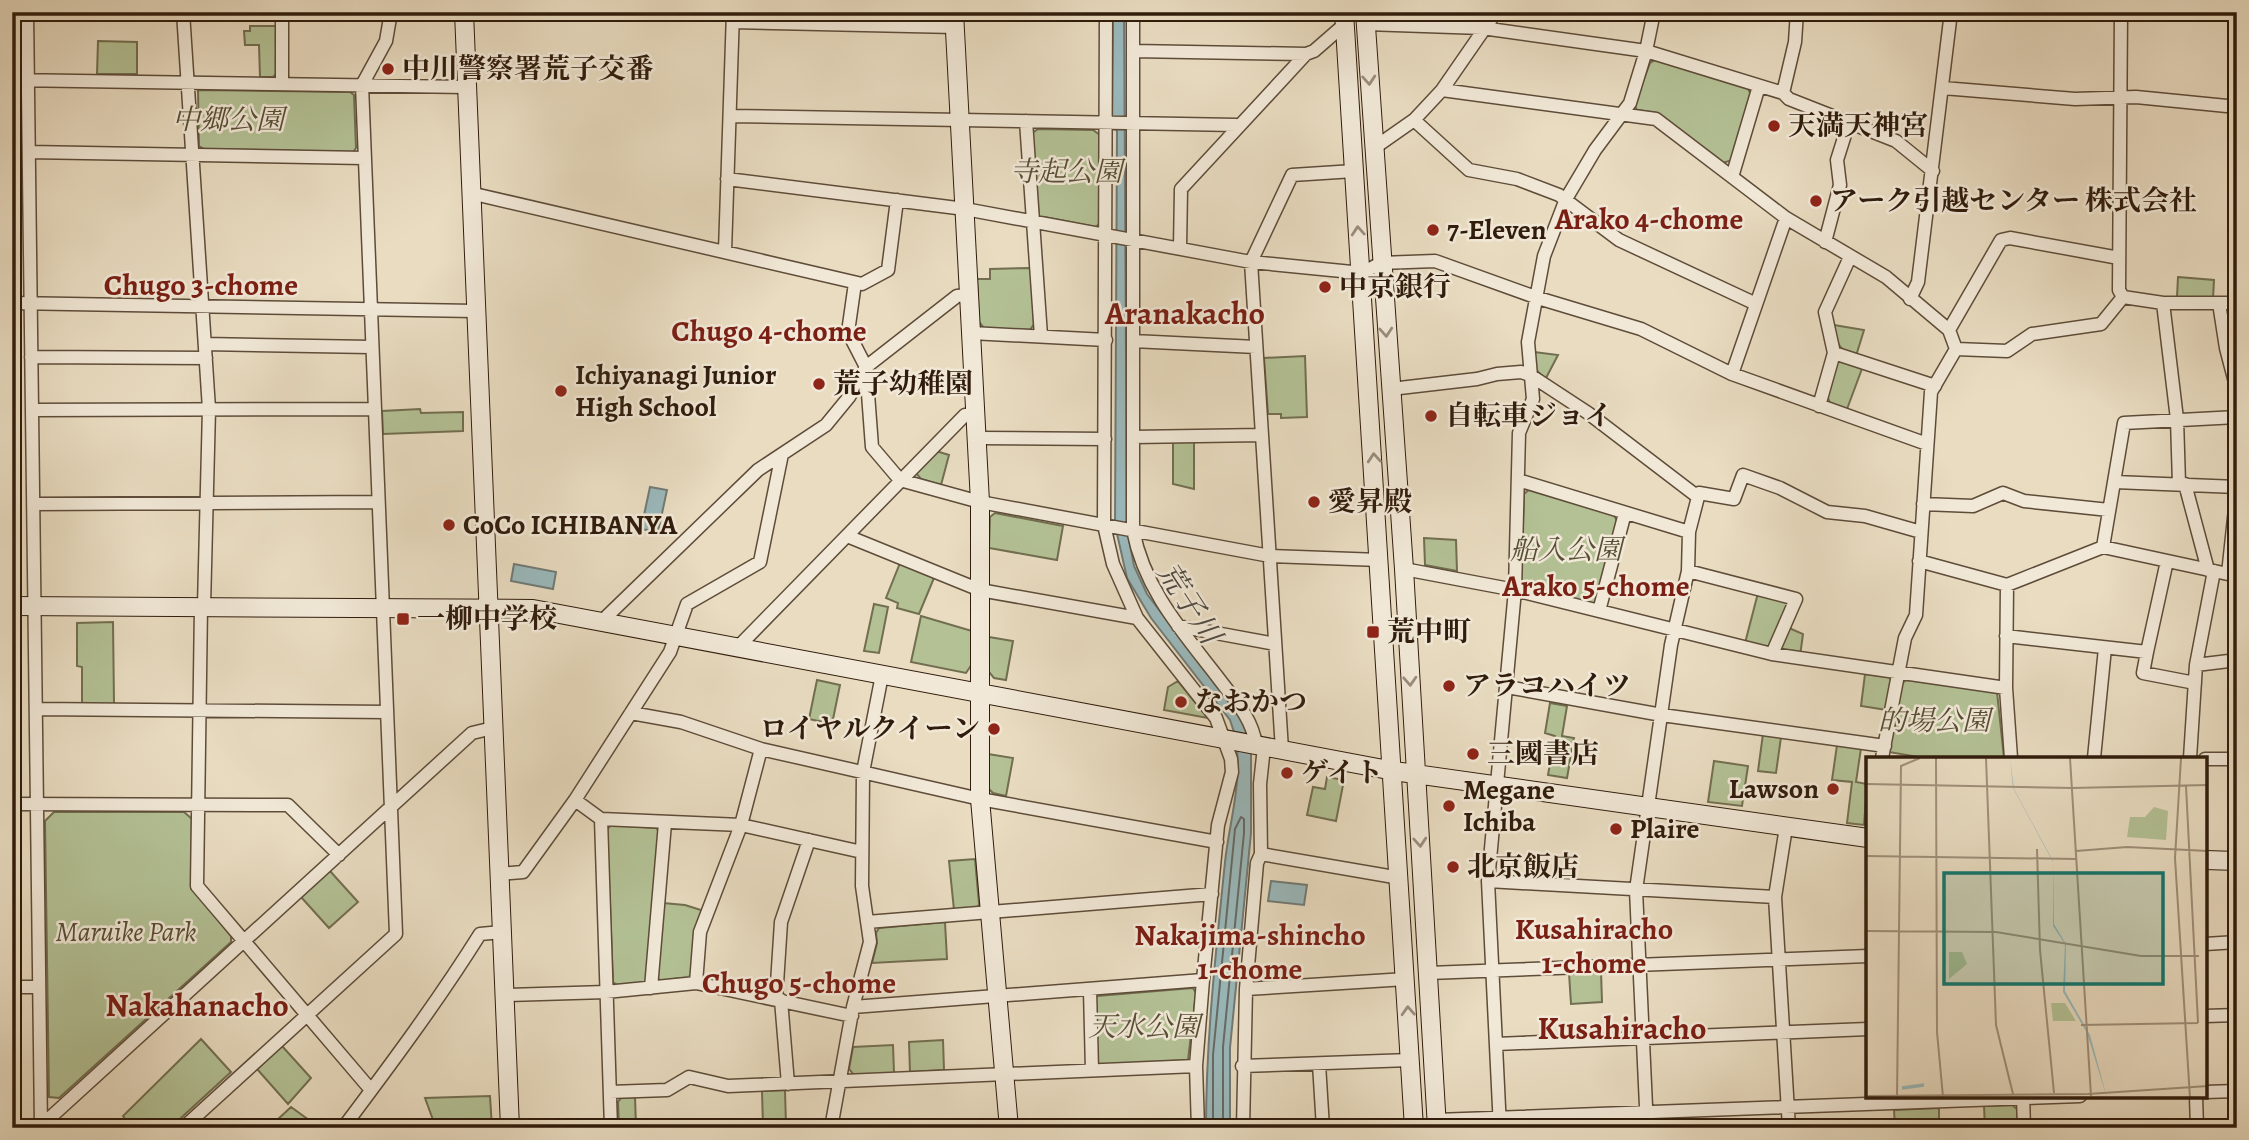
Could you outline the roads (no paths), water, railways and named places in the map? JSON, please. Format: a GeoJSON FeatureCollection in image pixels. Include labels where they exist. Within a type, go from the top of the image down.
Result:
{"type":"FeatureCollection","features":[{"type":"Feature","properties":{"kind":"street"},"geometry":{"type":"LineString","coordinates":[[27,12],[41,1127]]}},
{"type":"Feature","properties":{"kind":"street"},"geometry":{"type":"LineString","coordinates":[[183,12],[190,83],[209,409],[197,886],[371,1090]]}},
{"type":"Feature","properties":{"kind":"street"},"geometry":{"type":"LineString","coordinates":[[282,12],[282,84]]}},
{"type":"Feature","properties":{"kind":"street"},"geometry":{"type":"LineString","coordinates":[[183,1128],[396,934],[362,85],[386,41],[391,12]]}},
{"type":"Feature","properties":{"kind":"street"},"geometry":{"type":"LineString","coordinates":[[464,12],[510,1128]]}},
{"type":"Feature","properties":{"kind":"street"},"geometry":{"type":"LineString","coordinates":[[1106,12],[1110,234],[1105,439],[1108,526],[1113,564],[1137,618],[1216,718],[1230,740],[1232,772],[1217,842],[1203,980],[1196,1066],[1198,1128]]}},
{"type":"Feature","properties":{"kind":"street"},"geometry":{"type":"LineString","coordinates":[[1133,12],[1130,123],[1133,341],[1131,530],[1146,577],[1178,626],[1248,718],[1260,746],[1261,854],[1257,863],[1246,989],[1242,1066],[1243,1128]]}},
{"type":"Feature","properties":{"kind":"street"},"geometry":{"type":"LineString","coordinates":[[1374,148],[1414,120],[1442,90],[1482,28],[1496,12]]}},
{"type":"Feature","properties":{"kind":"street"},"geometry":{"type":"LineString","coordinates":[[1500,1122],[1488,881],[1499,786],[1515,590],[1520,433],[1533,399],[1528,342],[1544,256],[1566,199],[1595,150],[1623,114],[1646,51],[1654,12]]}},
{"type":"Feature","properties":{"kind":"street"},"geometry":{"type":"LineString","coordinates":[[1783,93],[1795,42],[1797,12]]}},
{"type":"Feature","properties":{"kind":"street"},"geometry":{"type":"LineString","coordinates":[[1910,299],[1919,282],[1951,12]]}},
{"type":"Feature","properties":{"kind":"street"},"geometry":{"type":"LineString","coordinates":[[2121,12],[2119,290],[2123,297]]}},
{"type":"Feature","properties":{"kind":"street"},"geometry":{"type":"LineString","coordinates":[[725,251],[733,17],[955,20],[980,502],[980,799],[1009,1128]]}},
{"type":"Feature","properties":{"kind":"street"},"geometry":{"type":"LineString","coordinates":[[1133,51],[1306,54],[1314,51],[1345,18]]}},
{"type":"Feature","properties":{"kind":"street"},"geometry":{"type":"LineString","coordinates":[[1345,18],[1394,771],[1414,1128]]}},
{"type":"Feature","properties":{"kind":"street"},"geometry":{"type":"LineString","coordinates":[[1933,171],[1896,141],[1789,99],[1783,93],[1646,51],[1482,28],[1365,18],[1404,569],[1436,1124],[1646,1112],[2000,1098]]}},
{"type":"Feature","properties":{"kind":"street"},"geometry":{"type":"LineString","coordinates":[[1180,248],[1181,188],[1226,141],[1236,125],[1306,54]]}},
{"type":"Feature","properties":{"kind":"street"},"geometry":{"type":"LineString","coordinates":[[12,80],[466,87]]}},
{"type":"Feature","properties":{"kind":"street"},"geometry":{"type":"LineString","coordinates":[[1732,177],[1759,86]]}},
{"type":"Feature","properties":{"kind":"street"},"geometry":{"type":"LineString","coordinates":[[1943,88],[2120,100],[2136,97],[2237,107]]}},
{"type":"Feature","properties":{"kind":"street"},"geometry":{"type":"LineString","coordinates":[[1442,90],[1656,118],[1786,218],[1886,277],[1949,330],[1956,349],[1931,392],[1916,615],[1905,638],[1884,752],[1507,687]]}},
{"type":"Feature","properties":{"kind":"street"},"geometry":{"type":"LineString","coordinates":[[730,116],[1236,125]]}},
{"type":"Feature","properties":{"kind":"street"},"geometry":{"type":"LineString","coordinates":[[1414,120],[1469,170],[1517,179],[1566,199],[1619,240],[1754,303]]}},
{"type":"Feature","properties":{"kind":"street"},"geometry":{"type":"LineString","coordinates":[[1026,121],[1041,336]]}},
{"type":"Feature","properties":{"kind":"street"},"geometry":{"type":"LineString","coordinates":[[1825,242],[1840,185],[1837,160],[1849,122]]}},
{"type":"Feature","properties":{"kind":"street"},"geometry":{"type":"LineString","coordinates":[[29,152],[364,158]]}},
{"type":"Feature","properties":{"kind":"street"},"geometry":{"type":"LineString","coordinates":[[1282,750],[1251,262],[1292,176],[1354,171]]}},
{"type":"Feature","properties":{"kind":"street"},"geometry":{"type":"LineString","coordinates":[[727,179],[965,209],[1251,262],[1362,273],[1381,263],[1435,261],[1538,298],[1641,329],[1732,374],[1927,444]]}},
{"type":"Feature","properties":{"kind":"street"},"geometry":{"type":"LineString","coordinates":[[470,193],[862,284],[888,270],[897,200]]}},
{"type":"Feature","properties":{"kind":"street"},"geometry":{"type":"LineString","coordinates":[[1732,374],[1754,303],[1786,218]]}},
{"type":"Feature","properties":{"kind":"street"},"geometry":{"type":"LineString","coordinates":[[1949,330],[2001,240],[2119,257]]}},
{"type":"Feature","properties":{"kind":"street"},"geometry":{"type":"LineString","coordinates":[[1819,406],[1833,353],[1825,312],[1850,257]]}},
{"type":"Feature","properties":{"kind":"street"},"geometry":{"type":"LineString","coordinates":[[855,283],[848,332],[866,367],[873,447],[900,480],[980,502],[1270,556],[1380,559]]}},
{"type":"Feature","properties":{"kind":"street"},"geometry":{"type":"LineString","coordinates":[[601,622],[758,470],[826,425],[849,397],[866,367],[957,296],[969,295]]}},
{"type":"Feature","properties":{"kind":"street"},"geometry":{"type":"LineString","coordinates":[[2123,297],[2163,303],[2237,303]]}},
{"type":"Feature","properties":{"kind":"street"},"geometry":{"type":"LineString","coordinates":[[1956,349],[2007,351],[2032,334],[2101,324],[2123,297]]}},
{"type":"Feature","properties":{"kind":"street"},"geometry":{"type":"LineString","coordinates":[[12,303],[475,311]]}},
{"type":"Feature","properties":{"kind":"street"},"geometry":{"type":"LineString","coordinates":[[2163,303],[2182,484],[2211,571],[2196,665],[2190,757]]}},
{"type":"Feature","properties":{"kind":"street"},"geometry":{"type":"LineString","coordinates":[[2220,303],[2226,348],[2237,390]]}},
{"type":"Feature","properties":{"kind":"street"},"geometry":{"type":"LineString","coordinates":[[971,332],[1106,340]]}},
{"type":"Feature","properties":{"kind":"street"},"geometry":{"type":"LineString","coordinates":[[1133,341],[1256,347]]}},
{"type":"Feature","properties":{"kind":"street"},"geometry":{"type":"LineString","coordinates":[[205,344],[371,347]]}},
{"type":"Feature","properties":{"kind":"street"},"geometry":{"type":"LineString","coordinates":[[1833,353],[1935,386]]}},
{"type":"Feature","properties":{"kind":"street"},"geometry":{"type":"LineString","coordinates":[[31,357],[205,358]]}},
{"type":"Feature","properties":{"kind":"street"},"geometry":{"type":"LineString","coordinates":[[1391,388],[1477,379],[1497,374],[1521,372],[1530,375],[1588,413],[1698,497]]}},
{"type":"Feature","properties":{"kind":"street"},"geometry":{"type":"LineString","coordinates":[[32,410],[374,408]]}},
{"type":"Feature","properties":{"kind":"street"},"geometry":{"type":"LineString","coordinates":[[737,648],[965,415],[975,414]]}},
{"type":"Feature","properties":{"kind":"street"},"geometry":{"type":"LineString","coordinates":[[2103,547],[2124,424],[2237,417]]}},
{"type":"Feature","properties":{"kind":"street"},"geometry":{"type":"LineString","coordinates":[[1133,437],[1262,435]]}},
{"type":"Feature","properties":{"kind":"street"},"geometry":{"type":"LineString","coordinates":[[977,438],[1105,439]]}},
{"type":"Feature","properties":{"kind":"street"},"geometry":{"type":"LineString","coordinates":[[499,874],[523,872],[575,800],[678,636],[687,604],[760,562],[782,454]]}},
{"type":"Feature","properties":{"kind":"street"},"geometry":{"type":"LineString","coordinates":[[1647,1128],[1636,890],[1674,629],[1688,571],[1689,532],[1699,493],[1734,499],[1743,475],[1780,488],[1827,512],[1866,516],[1921,532]]}},
{"type":"Feature","properties":{"kind":"street"},"geometry":{"type":"LineString","coordinates":[[1518,480],[1689,532]]}},
{"type":"Feature","properties":{"kind":"street"},"geometry":{"type":"LineString","coordinates":[[1919,561],[2007,585],[2103,547],[2232,575],[2237,489],[2115,482]]}},
{"type":"Feature","properties":{"kind":"street"},"geometry":{"type":"LineString","coordinates":[[1923,504],[1973,506],[2003,493],[2024,501],[2109,510]]}},
{"type":"Feature","properties":{"kind":"street"},"geometry":{"type":"LineString","coordinates":[[33,504],[378,502]]}},
{"type":"Feature","properties":{"kind":"street"},"geometry":{"type":"LineString","coordinates":[[1600,611],[1625,513]]}},
{"type":"Feature","properties":{"kind":"street"},"geometry":{"type":"LineString","coordinates":[[847,536],[980,590],[1137,618]]}},
{"type":"Feature","properties":{"kind":"street"},"geometry":{"type":"LineString","coordinates":[[2167,561],[2143,673],[2194,683]]}},
{"type":"Feature","properties":{"kind":"street"},"geometry":{"type":"LineString","coordinates":[[1404,569],[1515,590],[1772,654],[2006,688]]}},
{"type":"Feature","properties":{"kind":"street"},"geometry":{"type":"LineString","coordinates":[[1688,571],[1796,599],[1772,654]]}},
{"type":"Feature","properties":{"kind":"street"},"geometry":{"type":"LineString","coordinates":[[2007,585],[2006,688],[2011,757]]}},
{"type":"Feature","properties":{"kind":"street"},"geometry":{"type":"LineString","coordinates":[[12,606],[533,609],[1394,771],[1866,837]]}},
{"type":"Feature","properties":{"kind":"street"},"geometry":{"type":"LineString","coordinates":[[1178,626],[1275,645]]}},
{"type":"Feature","properties":{"kind":"street"},"geometry":{"type":"LineString","coordinates":[[2006,636],[2147,652]]}},
{"type":"Feature","properties":{"kind":"street"},"geometry":{"type":"LineString","coordinates":[[2094,757],[2105,648]]}},
{"type":"Feature","properties":{"kind":"street"},"geometry":{"type":"LineString","coordinates":[[2196,665],[2237,660]]}},
{"type":"Feature","properties":{"kind":"street"},"geometry":{"type":"LineString","coordinates":[[831,1128],[853,1011],[870,942],[862,886],[863,772],[882,675]]}},
{"type":"Feature","properties":{"kind":"street"},"geometry":{"type":"LineString","coordinates":[[36,709],[387,712]]}},
{"type":"Feature","properties":{"kind":"street"},"geometry":{"type":"LineString","coordinates":[[631,713],[681,722],[761,749],[980,799],[1217,842]]}},
{"type":"Feature","properties":{"kind":"street"},"geometry":{"type":"LineString","coordinates":[[41,1127],[472,733],[494,728]]}},
{"type":"Feature","properties":{"kind":"street"},"geometry":{"type":"LineString","coordinates":[[696,983],[700,932],[741,825],[761,749]]}},
{"type":"Feature","properties":{"kind":"street"},"geometry":{"type":"LineString","coordinates":[[2207,759],[2237,759]]}},
{"type":"Feature","properties":{"kind":"street"},"geometry":{"type":"LineString","coordinates":[[575,800],[601,819],[741,825],[862,852]]}},
{"type":"Feature","properties":{"kind":"street"},"geometry":{"type":"LineString","coordinates":[[12,804],[288,805],[339,855]]}},
{"type":"Feature","properties":{"kind":"street"},"geometry":{"type":"LineString","coordinates":[[601,819],[611,1128]]}},
{"type":"Feature","properties":{"kind":"street"},"geometry":{"type":"LineString","coordinates":[[651,988],[665,823]]}},
{"type":"Feature","properties":{"kind":"street"},"geometry":{"type":"LineString","coordinates":[[1786,827],[1775,897],[1789,1128]]}},
{"type":"Feature","properties":{"kind":"street"},"geometry":{"type":"LineString","coordinates":[[788,1084],[778,999],[781,922],[809,840]]}},
{"type":"Feature","properties":{"kind":"street"},"geometry":{"type":"LineString","coordinates":[[1261,854],[1400,878]]}},
{"type":"Feature","properties":{"kind":"street"},"geometry":{"type":"LineString","coordinates":[[2207,860],[2237,860]]}},
{"type":"Feature","properties":{"kind":"street"},"geometry":{"type":"LineString","coordinates":[[1488,881],[1775,897]]}},
{"type":"Feature","properties":{"kind":"street"},"geometry":{"type":"LineString","coordinates":[[867,922],[1212,894]]}},
{"type":"Feature","properties":{"kind":"street"},"geometry":{"type":"LineString","coordinates":[[343,1128],[405,1041],[435,1006],[481,934],[502,932]]}},
{"type":"Feature","properties":{"kind":"street"},"geometry":{"type":"LineString","coordinates":[[2207,944],[2237,942]]}},
{"type":"Feature","properties":{"kind":"street"},"geometry":{"type":"LineString","coordinates":[[1429,973],[1866,956]]}},
{"type":"Feature","properties":{"kind":"street"},"geometry":{"type":"LineString","coordinates":[[1246,989],[1406,979]]}},
{"type":"Feature","properties":{"kind":"street"},"geometry":{"type":"LineString","coordinates":[[504,995],[606,992],[696,983],[853,1011],[1203,980]]}},
{"type":"Feature","properties":{"kind":"street"},"geometry":{"type":"LineString","coordinates":[[12,987],[39,987]]}},
{"type":"Feature","properties":{"kind":"street"},"geometry":{"type":"LineString","coordinates":[[1090,990],[1092,1070]]}},
{"type":"Feature","properties":{"kind":"street"},"geometry":{"type":"LineString","coordinates":[[2207,1016],[2237,1015]]}},
{"type":"Feature","properties":{"kind":"street"},"geometry":{"type":"LineString","coordinates":[[1496,1044],[1866,1029]]}},
{"type":"Feature","properties":{"kind":"street"},"geometry":{"type":"LineString","coordinates":[[1242,1066],[1410,1060]]}},
{"type":"Feature","properties":{"kind":"street"},"geometry":{"type":"LineString","coordinates":[[1319,1063],[1323,1128]]}},
{"type":"Feature","properties":{"kind":"street"},"geometry":{"type":"LineString","coordinates":[[610,1092],[667,1090],[689,1077],[729,1086],[1196,1066]]}},
{"type":"Feature","properties":{"kind":"street"},"geometry":{"type":"LineString","coordinates":[[2207,1092],[2237,1090]]}},
{"type":"Feature","properties":{"kind":"street"},"geometry":{"type":"LineString","coordinates":[[2023,1098],[2024,1128]]}},
{"type":"Feature","properties":{"kind":"street"},"geometry":{"type":"LineString","coordinates":[[2196,1098],[2197,1128]]}},
{"type":"Feature","properties":{"kind":"water"},"geometry":{"type":"Polygon","coordinates":[[[1113,12],[1124,12],[1127,529],[1134,566],[1147,594],[1242,719],[1251,737],[1251,833],[1230,1048],[1230,1128],[1206,1128],[1215,962],[1225,862],[1238,773],[1235,737],[1230,720],[1151,618],[1127,578],[1115,525],[1117,132],[1112,116],[1113,12]]]}},
{"type":"Feature","properties":{"kind":"water"},"geometry":{"type":"Polygon","coordinates":[[[650,487],[667,490],[658,532],[641,529],[650,487]]]}},
{"type":"Feature","properties":{"kind":"water"},"geometry":{"type":"Polygon","coordinates":[[[514,564],[556,572],[553,589],[511,581],[514,564]]]}},
{"type":"Feature","properties":{"kind":"water"},"geometry":{"type":"Polygon","coordinates":[[[1271,881],[1307,885],[1304,905],[1268,901],[1271,881]]]}},
{"type":"Feature","properties":{"kind":"place","name":"中川警察署荒子交番"},"geometry":{"type":"Point","coordinates":[388,69]}},
{"type":"Feature","properties":{"kind":"place","name":"天満天神宮"},"geometry":{"type":"Point","coordinates":[1774,126]}},
{"type":"Feature","properties":{"kind":"place","name":"アーク引越センター 株式会社"},"geometry":{"type":"Point","coordinates":[1816,201]}},
{"type":"Feature","properties":{"kind":"place","name":"7-Eleven"},"geometry":{"type":"Point","coordinates":[1433,230]}},
{"type":"Feature","properties":{"kind":"place","name":"中京銀行"},"geometry":{"type":"Point","coordinates":[1325,287]}},
{"type":"Feature","properties":{"kind":"place","name":"荒子幼稚園"},"geometry":{"type":"Point","coordinates":[819,384]}},
{"type":"Feature","properties":{"kind":"place","name":"Ichiyanagi Junior High School"},"geometry":{"type":"Point","coordinates":[561,391]}},
{"type":"Feature","properties":{"kind":"place","name":"自転車ジョイ"},"geometry":{"type":"Point","coordinates":[1431,416]}},
{"type":"Feature","properties":{"kind":"place","name":"愛昇殿"},"geometry":{"type":"Point","coordinates":[1314,502]}},
{"type":"Feature","properties":{"kind":"place","name":"CoCo ICHIBANYA"},"geometry":{"type":"Point","coordinates":[449,525]}},
{"type":"Feature","properties":{"kind":"place","name":"一柳中学校"},"geometry":{"type":"Point","coordinates":[403,619]}},
{"type":"Feature","properties":{"kind":"place","name":"荒中町"},"geometry":{"type":"Point","coordinates":[1373,632]}},
{"type":"Feature","properties":{"kind":"place","name":"アラコハイツ"},"geometry":{"type":"Point","coordinates":[1449,686]}},
{"type":"Feature","properties":{"kind":"place","name":"なおかつ"},"geometry":{"type":"Point","coordinates":[1181,702]}},
{"type":"Feature","properties":{"kind":"place","name":"ロイヤルクイーン"},"geometry":{"type":"Point","coordinates":[994,729]}},
{"type":"Feature","properties":{"kind":"place","name":"三國書店"},"geometry":{"type":"Point","coordinates":[1473,754]}},
{"type":"Feature","properties":{"kind":"place","name":"ゲイト"},"geometry":{"type":"Point","coordinates":[1287,773]}},
{"type":"Feature","properties":{"kind":"place","name":"Lawson"},"geometry":{"type":"Point","coordinates":[1833,789]}},
{"type":"Feature","properties":{"kind":"place","name":"Megane Ichiba"},"geometry":{"type":"Point","coordinates":[1449,806]}},
{"type":"Feature","properties":{"kind":"place","name":"Plaire"},"geometry":{"type":"Point","coordinates":[1616,829]}},
{"type":"Feature","properties":{"kind":"place","name":"北京飯店"},"geometry":{"type":"Point","coordinates":[1453,867]}},
{"type":"Feature","properties":{"kind":"district","name":"Arako 4-chome"},"geometry":{"type":"Point","coordinates":[1649,219]}},
{"type":"Feature","properties":{"kind":"district","name":"Chugo 3-chome"},"geometry":{"type":"Point","coordinates":[201,285]}},
{"type":"Feature","properties":{"kind":"district","name":"Aranakacho"},"geometry":{"type":"Point","coordinates":[1185,313]}},
{"type":"Feature","properties":{"kind":"district","name":"Chugo 4-chome"},"geometry":{"type":"Point","coordinates":[769,331]}},
{"type":"Feature","properties":{"kind":"district","name":"Arako 5-chome"},"geometry":{"type":"Point","coordinates":[1596,586]}},
{"type":"Feature","properties":{"kind":"district","name":"Kusahiracho 1-chome"},"geometry":{"type":"Point","coordinates":[1594,946]}},
{"type":"Feature","properties":{"kind":"district","name":"Nakajima-shincho 1-chome"},"geometry":{"type":"Point","coordinates":[1250,952]}},
{"type":"Feature","properties":{"kind":"district","name":"Chugo 5-chome"},"geometry":{"type":"Point","coordinates":[799,983]}},
{"type":"Feature","properties":{"kind":"district","name":"Nakahanacho"},"geometry":{"type":"Point","coordinates":[197,1005]}},
{"type":"Feature","properties":{"kind":"district","name":"Kusahiracho"},"geometry":{"type":"Point","coordinates":[1622,1028]}},
{"type":"Feature","properties":{"kind":"park label","name":"中郷公園"},"geometry":{"type":"Point","coordinates":[228,120]}},
{"type":"Feature","properties":{"kind":"park label","name":"寺起公園"},"geometry":{"type":"Point","coordinates":[1066,172]}},
{"type":"Feature","properties":{"kind":"park label","name":"船入公園"},"geometry":{"type":"Point","coordinates":[1566,550]}},
{"type":"Feature","properties":{"kind":"park label","name":"的場公園"},"geometry":{"type":"Point","coordinates":[1934,721]}},
{"type":"Feature","properties":{"kind":"park label","name":"Maruike Park"},"geometry":{"type":"Point","coordinates":[126,932]}},
{"type":"Feature","properties":{"kind":"park label","name":"天水公園"},"geometry":{"type":"Point","coordinates":[1144,1027]}},
{"type":"Feature","properties":{"kind":"water label","name":"荒子川"},"geometry":{"type":"Point","coordinates":[1189,603]}}]}
